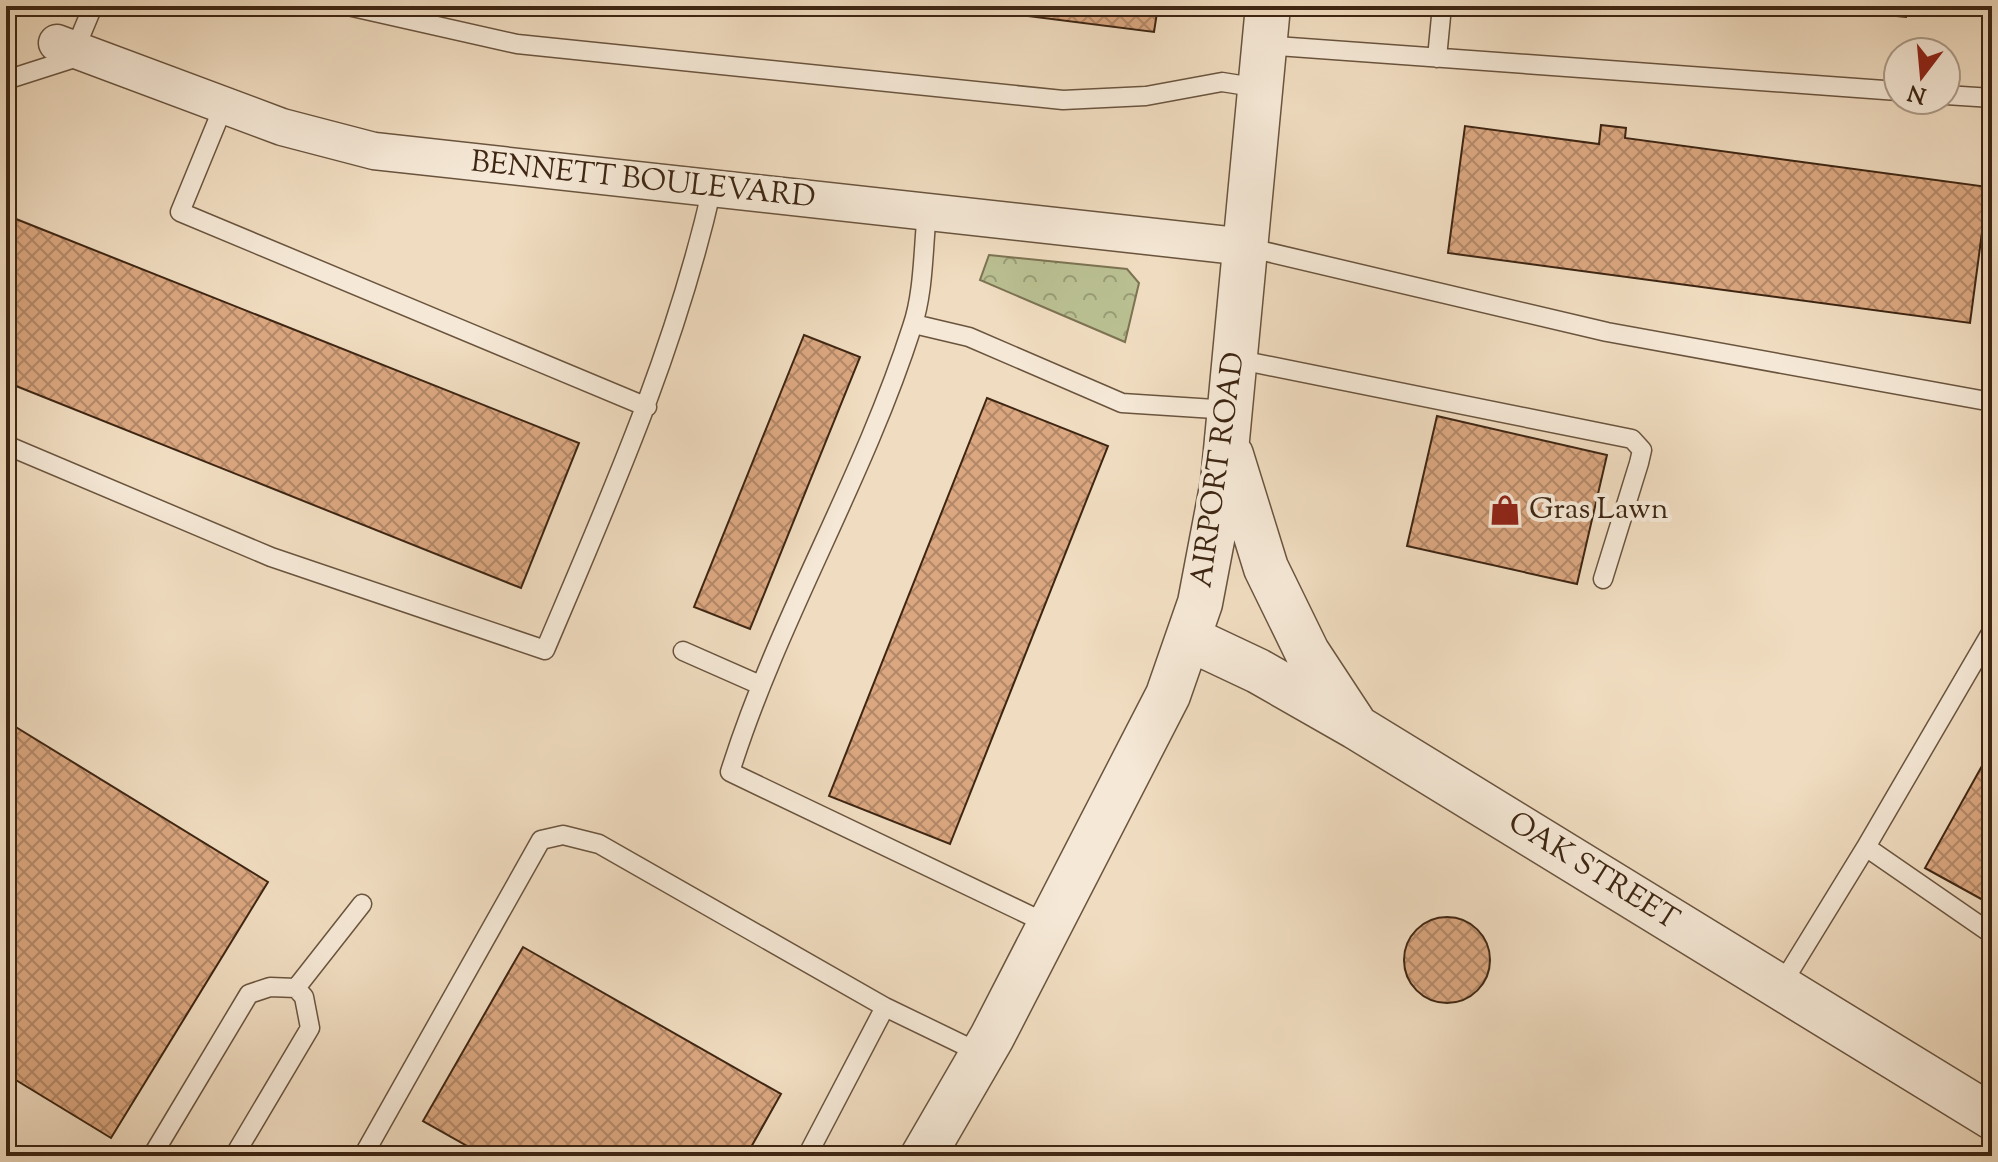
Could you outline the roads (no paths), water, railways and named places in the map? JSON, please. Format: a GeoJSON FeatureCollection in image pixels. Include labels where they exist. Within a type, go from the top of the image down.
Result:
{"type":"FeatureCollection","features":[{"type":"Feature","properties":{"kind":"street","name":"AIRPORT ROAD"},"geometry":{"type":"LineString","coordinates":[[923,1156],[982,1054],[1168,695],[1200,603],[1228,425],[1266,26]]}},
{"type":"Feature","properties":{"kind":"street","name":"BENNETT BOULEVARD"},"geometry":{"type":"LineString","coordinates":[[73,49],[282,127],[374,151],[1246,247]]}},
{"type":"Feature","properties":{"kind":"street"},"geometry":{"type":"LineString","coordinates":[[1228,425],[1266,568],[1307,652],[1356,727]]}},
{"type":"Feature","properties":{"kind":"street","name":"OAK STREET"},"geometry":{"type":"LineString","coordinates":[[1188,638],[1258,671],[1356,727],[1992,1117]]}},
{"type":"Feature","properties":{"kind":"lane"},"geometry":{"type":"LineString","coordinates":[[6,80],[73,49],[93,6]]}},
{"type":"Feature","properties":{"kind":"lane"},"geometry":{"type":"LineString","coordinates":[[348,6],[517,44],[1063,100],[1146,96],[1222,82],[1261,88]]}},
{"type":"Feature","properties":{"kind":"lane"},"geometry":{"type":"LineString","coordinates":[[1437,58],[1442,6]]}},
{"type":"Feature","properties":{"kind":"lane"},"geometry":{"type":"LineString","coordinates":[[1266,26],[1437,58],[1882,90]]}},
{"type":"Feature","properties":{"kind":"lane"},"geometry":{"type":"LineString","coordinates":[[1962,96],[1992,98]]}},
{"type":"Feature","properties":{"kind":"lane"},"geometry":{"type":"LineString","coordinates":[[224,105],[180,212],[647,407]]}},
{"type":"Feature","properties":{"kind":"lane"},"geometry":{"type":"LineString","coordinates":[[6,445],[271,557],[545,650],[647,407],[702,233],[712,188]]}},
{"type":"Feature","properties":{"kind":"lane"},"geometry":{"type":"LineString","coordinates":[[927,212],[914,324],[849,484],[760,685],[730,772],[1050,925]]}},
{"type":"Feature","properties":{"kind":"lane"},"geometry":{"type":"LineString","coordinates":[[1246,247],[1607,332],[1992,402]]}},
{"type":"Feature","properties":{"kind":"lane"},"geometry":{"type":"LineString","coordinates":[[914,324],[969,337],[1122,403],[1228,425]]}},
{"type":"Feature","properties":{"kind":"lane"},"geometry":{"type":"LineString","coordinates":[[1235,359],[1632,439],[1642,450],[1603,579]]}},
{"type":"Feature","properties":{"kind":"lane"},"geometry":{"type":"LineString","coordinates":[[1780,987],[1992,631]]}},
{"type":"Feature","properties":{"kind":"lane"},"geometry":{"type":"LineString","coordinates":[[683,651],[760,685]]}},
{"type":"Feature","properties":{"kind":"lane"},"geometry":{"type":"LineString","coordinates":[[363,1156],[541,840],[563,835],[599,844],[885,1007],[982,1054]]}},
{"type":"Feature","properties":{"kind":"lane"},"geometry":{"type":"LineString","coordinates":[[1866,847],[1992,934]]}},
{"type":"Feature","properties":{"kind":"lane"},"geometry":{"type":"LineString","coordinates":[[296,988],[362,904]]}},
{"type":"Feature","properties":{"kind":"lane"},"geometry":{"type":"LineString","coordinates":[[152,1156],[249,994],[279,986],[296,988],[304,997],[310,1028],[234,1156]]}},
{"type":"Feature","properties":{"kind":"lane"},"geometry":{"type":"LineString","coordinates":[[807,1156],[885,1007]]}},
{"type":"Feature","properties":{"kind":"place","name":"Gras Lawn"},"geometry":{"type":"Point","coordinates":[1505,510]}}]}
